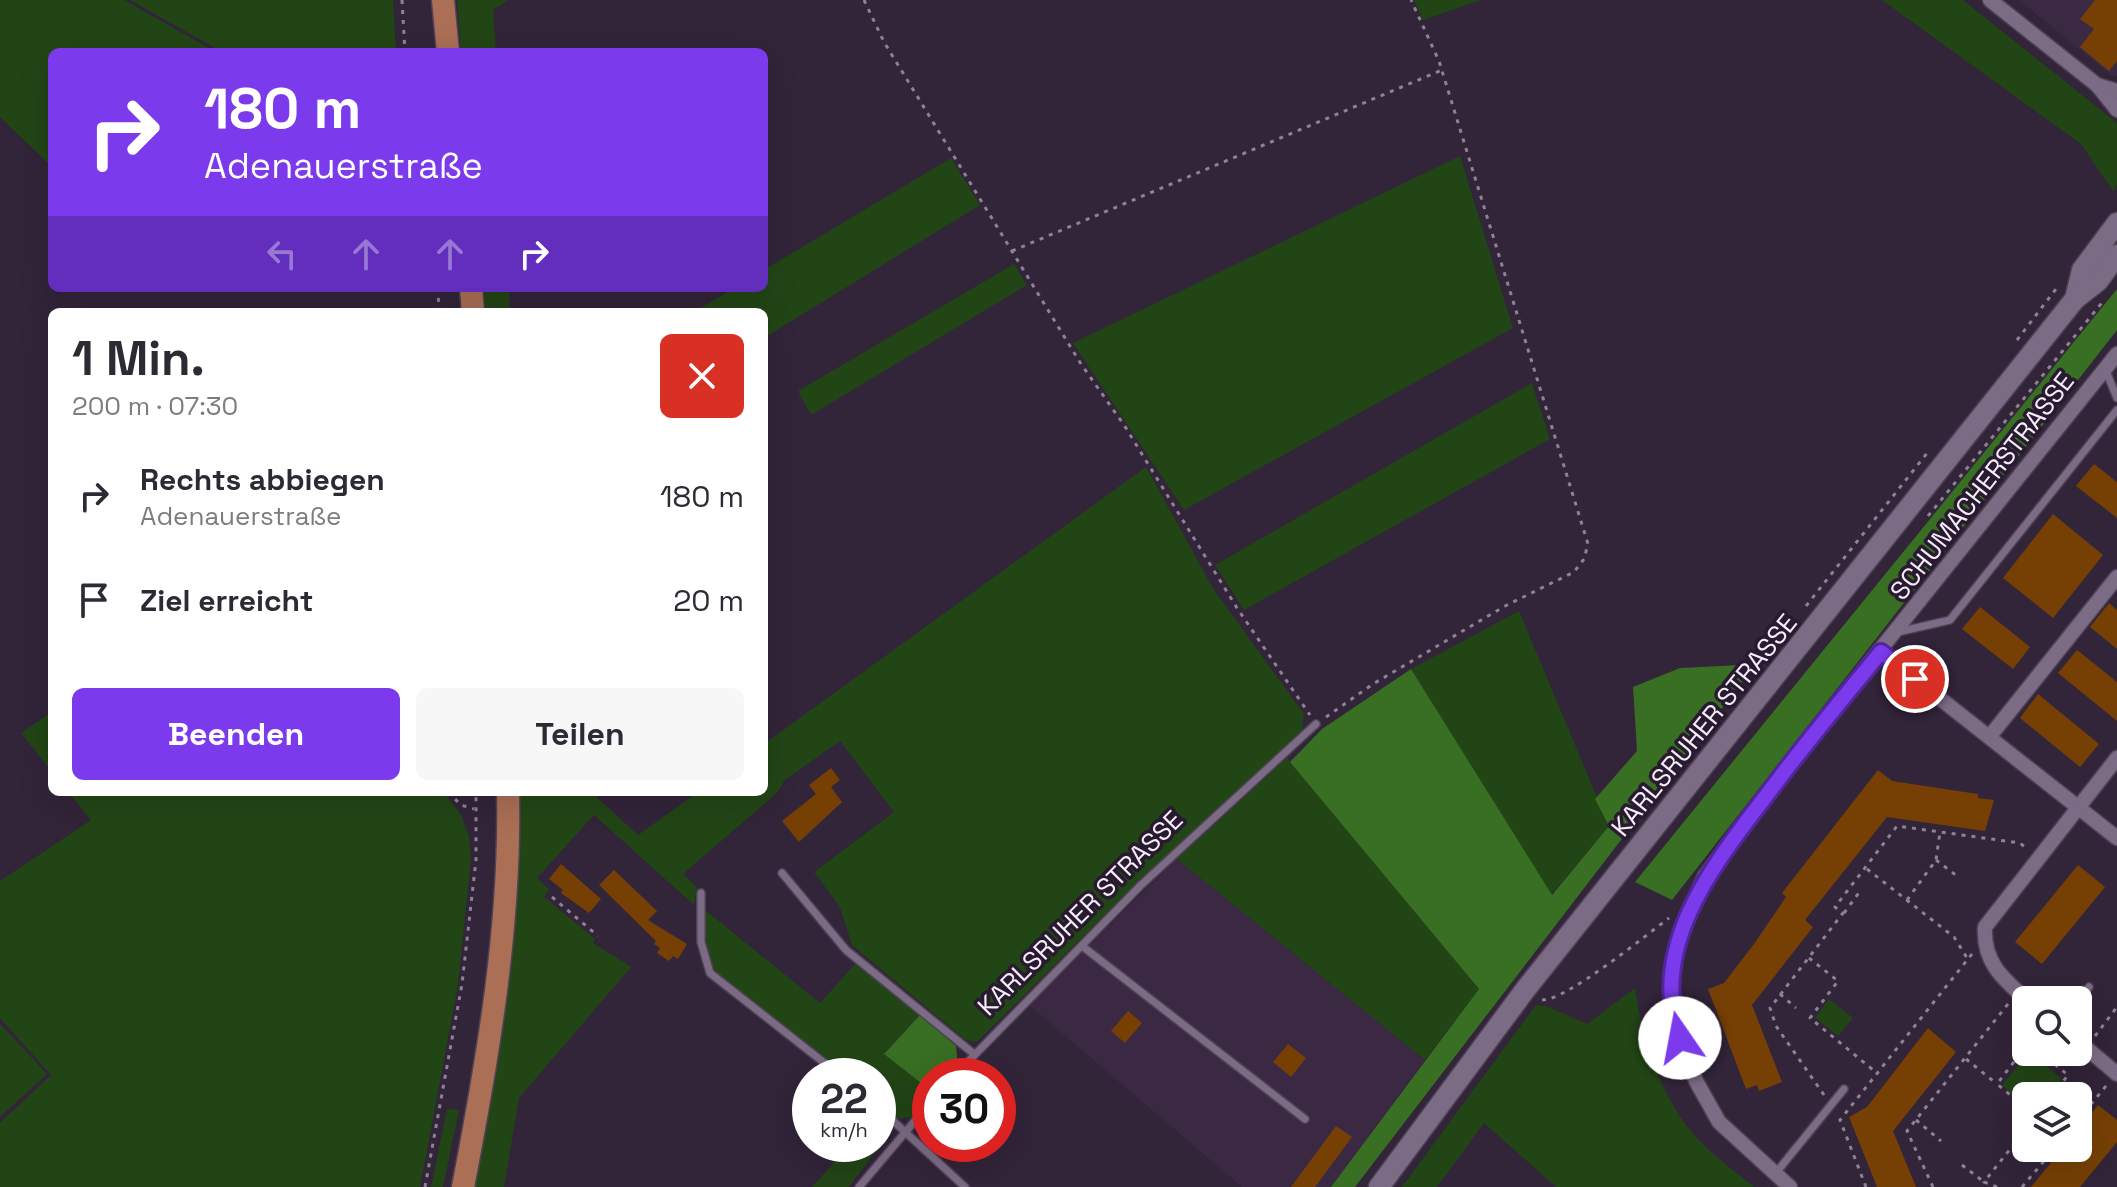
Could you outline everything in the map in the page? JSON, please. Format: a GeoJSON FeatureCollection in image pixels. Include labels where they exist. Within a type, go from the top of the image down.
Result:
{"type":"FeatureCollection","features":[{"type":"Feature","properties":{"kind":"main road"},"geometry":{"type":"LineString","coordinates":[[443,0],[448,48]]}},
{"type":"Feature","properties":{"kind":"main road","name":"KARLSRUHER STRASSE"},"geometry":{"type":"LineString","coordinates":[[2075,299],[2082,270],[2117,223]]}},
{"type":"Feature","properties":{"kind":"main road","name":"KARLSRUHER STRASSE"},"geometry":{"type":"LineString","coordinates":[[1379,1187],[1525,990],[2075,299],[2098,281],[2117,255]]}},
{"type":"Feature","properties":{"kind":"main road"},"geometry":{"type":"LineString","coordinates":[[463,1187],[483,1088],[499,953],[508,796]]}},
{"type":"Feature","properties":{"kind":"street"},"geometry":{"type":"LineString","coordinates":[[1990,0],[2097,85],[2117,110]]}},
{"type":"Feature","properties":{"kind":"street"},"geometry":{"type":"LineString","coordinates":[[2097,85],[2117,91]]}},
{"type":"Feature","properties":{"kind":"street","name":"SCHUMACHERSTRASSE"},"geometry":{"type":"LineString","coordinates":[[1790,1187],[1719,1122],[1696,1081],[1672,1016],[1672,972],[1685,923],[1705,876],[1795,756],[2117,354]]}},
{"type":"Feature","properties":{"kind":"street"},"geometry":{"type":"LineString","coordinates":[[1990,736],[2117,577]]}},
{"type":"Feature","properties":{"kind":"street"},"geometry":{"type":"LineString","coordinates":[[1881,652],[2117,838]]}},
{"type":"Feature","properties":{"kind":"street"},"geometry":{"type":"LineString","coordinates":[[2013,986],[1992,966],[1984,948],[1985,927],[2117,758]]}},
{"type":"Feature","properties":{"kind":"street"},"geometry":{"type":"LineString","coordinates":[[2092,1053],[2117,1074]]}},
{"type":"Feature","properties":{"kind":"lane","name":"SCHUMACHERSTRASSE"},"geometry":{"type":"LineString","coordinates":[[2105,369],[2117,398]]}},
{"type":"Feature","properties":{"kind":"lane","name":"SCHUMACHERSTRASSE"},"geometry":{"type":"LineString","coordinates":[[1896,632],[1950,620],[2117,410]]}},
{"type":"Feature","properties":{"kind":"lane","name":"KARLSRUHER STRASSE"},"geometry":{"type":"LineString","coordinates":[[970,1058],[1140,886],[1316,724]]}},
{"type":"Feature","properties":{"kind":"lane"},"geometry":{"type":"LineString","coordinates":[[782,873],[846,950],[974,1054]]}},
{"type":"Feature","properties":{"kind":"lane"},"geometry":{"type":"LineString","coordinates":[[701,893],[701,942],[710,973],[818,1058]]}},
{"type":"Feature","properties":{"kind":"lane"},"geometry":{"type":"LineString","coordinates":[[1082,946],[1305,1119]]}},
{"type":"Feature","properties":{"kind":"lane"},"geometry":{"type":"LineString","coordinates":[[1775,1174],[1844,1089]]}},
{"type":"Feature","properties":{"kind":"lane"},"geometry":{"type":"LineString","coordinates":[[859,1187],[912,1123]]}},
{"type":"Feature","properties":{"kind":"lane"},"geometry":{"type":"LineString","coordinates":[[896,1124],[965,1187]]}},
{"type":"Feature","properties":{"kind":"path"},"geometry":{"type":"LineString","coordinates":[[402,0],[405,48]]}},
{"type":"Feature","properties":{"kind":"path"},"geometry":{"type":"LineString","coordinates":[[864,0],[884,42],[1012,251],[1237,608],[1316,724],[1373,684],[1505,606],[1574,572],[1584,559],[1588,544],[1442,70],[1411,0]]}},
{"type":"Feature","properties":{"kind":"path"},"geometry":{"type":"LineString","coordinates":[[1012,251],[1442,70]]}},
{"type":"Feature","properties":{"kind":"path"},"geometry":{"type":"LineString","coordinates":[[452,796],[461,805],[474,809]]}},
{"type":"Feature","properties":{"kind":"path"},"geometry":{"type":"LineString","coordinates":[[425,1187],[462,984],[476,860],[476,796]]}},
{"type":"Feature","properties":{"kind":"path"},"geometry":{"type":"LineString","coordinates":[[1843,913],[1835,907],[1897,826],[2020,843],[2038,857]]}},
{"type":"Feature","properties":{"kind":"path"},"geometry":{"type":"LineString","coordinates":[[1907,900],[1936,860],[1940,832]]}},
{"type":"Feature","properties":{"kind":"path"},"geometry":{"type":"LineString","coordinates":[[1936,860],[1957,876]]}},
{"type":"Feature","properties":{"kind":"path"},"geometry":{"type":"LineString","coordinates":[[1865,868],[1954,937],[1967,958]]}},
{"type":"Feature","properties":{"kind":"path"},"geometry":{"type":"LineString","coordinates":[[1831,1104],[1776,1026],[1770,1008],[1861,890]]}},
{"type":"Feature","properties":{"kind":"path"},"geometry":{"type":"LineString","coordinates":[[552,897],[598,936]]}},
{"type":"Feature","properties":{"kind":"path"},"geometry":{"type":"LineString","coordinates":[[1525,990],[1537,999],[1553,999],[1669,918],[1685,923]]}},
{"type":"Feature","properties":{"kind":"path"},"geometry":{"type":"LineString","coordinates":[[1866,1187],[1840,1120],[1967,958],[1984,948]]}},
{"type":"Feature","properties":{"kind":"path"},"geometry":{"type":"LineString","coordinates":[[1809,958],[1838,981],[1810,1018],[1878,1074]]}},
{"type":"Feature","properties":{"kind":"path"},"geometry":{"type":"LineString","coordinates":[[1780,994],[1796,1008]]}},
{"type":"Feature","properties":{"kind":"path"},"geometry":{"type":"LineString","coordinates":[[2092,1033],[2117,1007]]}},
{"type":"Feature","properties":{"kind":"path"},"geometry":{"type":"LineString","coordinates":[[1933,1187],[1907,1131],[1965,1058],[2012,1008]]}},
{"type":"Feature","properties":{"kind":"path"},"geometry":{"type":"LineString","coordinates":[[1965,1058],[2012,1096]]}},
{"type":"Feature","properties":{"kind":"path"},"geometry":{"type":"LineString","coordinates":[[1997,1084],[2012,1064]]}},
{"type":"Feature","properties":{"kind":"path"},"geometry":{"type":"LineString","coordinates":[[2057,1066],[2068,1075],[2063,1082]]}},
{"type":"Feature","properties":{"kind":"path"},"geometry":{"type":"LineString","coordinates":[[2092,1103],[2117,1074]]}},
{"type":"Feature","properties":{"kind":"path"},"geometry":{"type":"LineString","coordinates":[[1916,1120],[1941,1141]]}},
{"type":"Feature","properties":{"kind":"path"},"geometry":{"type":"LineString","coordinates":[[1984,1182],[2012,1147]]}},
{"type":"Feature","properties":{"kind":"path"},"geometry":{"type":"LineString","coordinates":[[2022,1187],[2043,1162]]}},
{"type":"Feature","properties":{"kind":"path"},"geometry":{"type":"LineString","coordinates":[[1962,1165],[1984,1182],[1997,1187]]}},
{"type":"Feature","properties":{"kind":"shaded area"},"geometry":{"type":"Polygon","coordinates":[[[2019,0],[2117,0],[2117,76],[2112,76],[2019,0]]]}},
{"type":"Feature","properties":{"kind":"shaded area"},"geometry":{"type":"Polygon","coordinates":[[[1177,859],[1425,1060],[1331,1187],[1242,1187],[1029,1005],[1177,859]]]}},
{"type":"Feature","properties":{"kind":"green space"},"geometry":{"type":"Polygon","coordinates":[[[0,0],[124,0],[209,48],[48,48],[48,163],[0,117],[0,0]]]}},
{"type":"Feature","properties":{"kind":"green space"},"geometry":{"type":"Polygon","coordinates":[[[130,0],[393,0],[396,48],[215,48],[130,0]]]}},
{"type":"Feature","properties":{"kind":"green space"},"geometry":{"type":"Polygon","coordinates":[[[457,0],[508,0],[493,10],[496,48],[461,48],[457,0]]]}},
{"type":"Feature","properties":{"kind":"green space"},"geometry":{"type":"Polygon","coordinates":[[[1414,0],[1481,0],[1423,20],[1414,0]]]}},
{"type":"Feature","properties":{"kind":"green space"},"geometry":{"type":"Polygon","coordinates":[[[1882,0],[1963,0],[2117,123],[2117,185],[2113,191],[2081,144],[1882,0]]]}},
{"type":"Feature","properties":{"kind":"green space"},"geometry":{"type":"Polygon","coordinates":[[[1460,156],[1513,328],[1184,510],[1073,343],[1460,156]]]}},
{"type":"Feature","properties":{"kind":"green space"},"geometry":{"type":"Polygon","coordinates":[[[951,158],[980,205],[768,336],[768,308],[701,308],[727,292],[768,292],[768,268],[951,158]]]}},
{"type":"Feature","properties":{"kind":"green space"},"geometry":{"type":"Polygon","coordinates":[[[1014,264],[1027,285],[811,415],[798,391],[1014,264]]]}},
{"type":"Feature","properties":{"kind":"green space"},"geometry":{"type":"Polygon","coordinates":[[[2117,289],[2117,330],[1672,900],[1635,882],[2117,289]]]}},
{"type":"Feature","properties":{"kind":"green space"},"geometry":{"type":"Polygon","coordinates":[[[484,292],[509,292],[510,308],[486,308],[484,292]]]}},
{"type":"Feature","properties":{"kind":"green space"},"geometry":{"type":"Polygon","coordinates":[[[1532,383],[1550,439],[1244,610],[1215,565],[1532,383]]]}},
{"type":"Feature","properties":{"kind":"green space"},"geometry":{"type":"Polygon","coordinates":[[[1146,467],[1214,590],[1304,714],[1302,732],[1142,878],[977,1042],[966,1040],[852,945],[840,907],[814,872],[894,812],[840,741],[784,781],[777,793],[683,874],[697,887],[694,905],[594,815],[537,878],[549,889],[544,897],[595,939],[593,943],[631,967],[519,1098],[504,1187],[474,1187],[505,991],[515,892],[520,796],[595,796],[638,835],[692,796],[768,796],[768,741],[1146,467]]]}},
{"type":"Feature","properties":{"kind":"green space"},"geometry":{"type":"Polygon","coordinates":[[[1519,611],[1609,826],[1551,895],[1411,669],[1519,611]]]}},
{"type":"Feature","properties":{"kind":"green space"},"geometry":{"type":"Polygon","coordinates":[[[1741,665],[1749,673],[1355,1187],[1331,1187],[1479,989],[1290,762],[1322,729],[1411,669],[1552,895],[1609,826],[1595,799],[1637,751],[1633,687],[1680,668],[1741,665]]]}},
{"type":"Feature","properties":{"kind":"green space"},"geometry":{"type":"Polygon","coordinates":[[[48,715],[48,767],[21,733],[48,715]]]}},
{"type":"Feature","properties":{"kind":"green space"},"geometry":{"type":"Polygon","coordinates":[[[1287,758],[1479,989],[1425,1060],[1177,859],[1287,758]]]}},
{"type":"Feature","properties":{"kind":"green space"},"geometry":{"type":"Polygon","coordinates":[[[71,796],[447,796],[461,815],[469,836],[471,859],[458,985],[420,1187],[0,1187],[0,1123],[51,1075],[0,1018],[0,881],[91,820],[71,796]]]}},
{"type":"Feature","properties":{"kind":"green space"},"geometry":{"type":"Polygon","coordinates":[[[705,910],[820,1003],[855,964],[920,1015],[884,1053],[890,1058],[823,1058],[715,971],[707,954],[705,910]]]}},
{"type":"Feature","properties":{"kind":"green space"},"geometry":{"type":"Polygon","coordinates":[[[1635,988],[1649,1050],[1675,1109],[1707,1148],[1754,1187],[1556,1187],[1484,1123],[1437,1187],[1402,1187],[1536,1005],[1546,1006],[1587,1024],[1635,988]]]}},
{"type":"Feature","properties":{"kind":"green space"},"geometry":{"type":"Polygon","coordinates":[[[1829,999],[1853,1018],[1838,1036],[1815,1018],[1829,999]]]}},
{"type":"Feature","properties":{"kind":"green space"},"geometry":{"type":"Polygon","coordinates":[[[920,1015],[956,1046],[957,1058],[912,1058],[912,1076],[896,1063],[896,1058],[884,1054],[920,1015]]]}},
{"type":"Feature","properties":{"kind":"green space"},"geometry":{"type":"Polygon","coordinates":[[[0,1024],[47,1074],[0,1117],[0,1024]]]}},
{"type":"Feature","properties":{"kind":"green space"},"geometry":{"type":"Polygon","coordinates":[[[896,1063],[912,1076],[912,1117],[896,1117],[896,1063]]]}},
{"type":"Feature","properties":{"kind":"green space"},"geometry":{"type":"Polygon","coordinates":[[[2018,1066],[2046,1066],[2062,1079],[2060,1082],[2012,1082],[2012,1093],[2002,1085],[2018,1066]]]}},
{"type":"Feature","properties":{"kind":"green space"},"geometry":{"type":"Polygon","coordinates":[[[447,1109],[459,1110],[443,1187],[431,1187],[447,1109]]]}},
{"type":"Feature","properties":{"kind":"green space"},"geometry":{"type":"Polygon","coordinates":[[[835,1162],[868,1162],[849,1187],[812,1187],[835,1162]]]}},
{"type":"Feature","properties":{"kind":"building"},"geometry":{"type":"Polygon","coordinates":[[[2095,0],[2117,0],[2117,61],[2109,71],[2080,47],[2094,29],[2080,19],[2095,0]]]}},
{"type":"Feature","properties":{"kind":"building"},"geometry":{"type":"Polygon","coordinates":[[[2094,464],[2117,482],[2117,518],[2076,486],[2094,464]]]}},
{"type":"Feature","properties":{"kind":"building"},"geometry":{"type":"Polygon","coordinates":[[[2053,514],[2103,555],[2053,618],[2003,578],[2053,514]]]}},
{"type":"Feature","properties":{"kind":"building"},"geometry":{"type":"Polygon","coordinates":[[[2109,603],[2117,610],[2117,649],[2090,627],[2109,603]]]}},
{"type":"Feature","properties":{"kind":"building"},"geometry":{"type":"Polygon","coordinates":[[[1980,607],[2030,647],[2013,669],[1962,629],[1980,607]]]}},
{"type":"Feature","properties":{"kind":"building"},"geometry":{"type":"Polygon","coordinates":[[[2077,650],[2117,682],[2117,721],[2058,673],[2077,650]]]}},
{"type":"Feature","properties":{"kind":"building"},"geometry":{"type":"Polygon","coordinates":[[[2038,694],[2099,744],[2080,767],[2020,718],[2038,694]]]}},
{"type":"Feature","properties":{"kind":"building"},"geometry":{"type":"Polygon","coordinates":[[[831,768],[840,780],[831,787],[842,802],[799,842],[782,821],[816,794],[809,785],[831,768]]]}},
{"type":"Feature","properties":{"kind":"building"},"geometry":{"type":"Polygon","coordinates":[[[1878,770],[1892,781],[1978,794],[1978,798],[1994,800],[1985,831],[1887,817],[1805,920],[1813,927],[1752,1005],[1782,1082],[1759,1091],[1757,1085],[1746,1089],[1708,989],[1724,983],[1786,897],[1782,893],[1878,770]]]}},
{"type":"Feature","properties":{"kind":"building"},"geometry":{"type":"Polygon","coordinates":[[[561,864],[601,899],[589,913],[561,893],[563,890],[549,879],[561,864]]]}},
{"type":"Feature","properties":{"kind":"building"},"geometry":{"type":"Polygon","coordinates":[[[2078,865],[2105,887],[2042,964],[2015,942],[2078,865]]]}},
{"type":"Feature","properties":{"kind":"building"},"geometry":{"type":"Polygon","coordinates":[[[614,870],[657,911],[648,920],[687,944],[678,959],[673,956],[669,961],[657,953],[660,948],[654,944],[656,941],[599,885],[614,870]]]}},
{"type":"Feature","properties":{"kind":"building"},"geometry":{"type":"Polygon","coordinates":[[[1128,1011],[1142,1023],[1125,1043],[1111,1031],[1128,1011]]]}},
{"type":"Feature","properties":{"kind":"building"},"geometry":{"type":"Polygon","coordinates":[[[1928,1028],[1956,1052],[1893,1131],[1916,1187],[1877,1187],[1849,1117],[1867,1107],[1928,1028]]]}},
{"type":"Feature","properties":{"kind":"building"},"geometry":{"type":"Polygon","coordinates":[[[1288,1044],[1306,1058],[1291,1077],[1273,1062],[1288,1044]]]}},
{"type":"Feature","properties":{"kind":"building"},"geometry":{"type":"Polygon","coordinates":[[[2098,1105],[2117,1120],[2117,1142],[2080,1187],[2031,1187],[2052,1162],[2092,1162],[2092,1112],[2098,1105]]]}},
{"type":"Feature","properties":{"kind":"building"},"geometry":{"type":"Polygon","coordinates":[[[1336,1126],[1352,1137],[1315,1187],[1291,1187],[1336,1126]]]}},
{"type":"Feature","properties":{"kind":"route"},"geometry":{"type":"LineString","coordinates":[[1680,1038],[1672,1016],[1672,972],[1680,933],[1705,876],[1795,756],[1881,652],[1915,679]]}}]}
